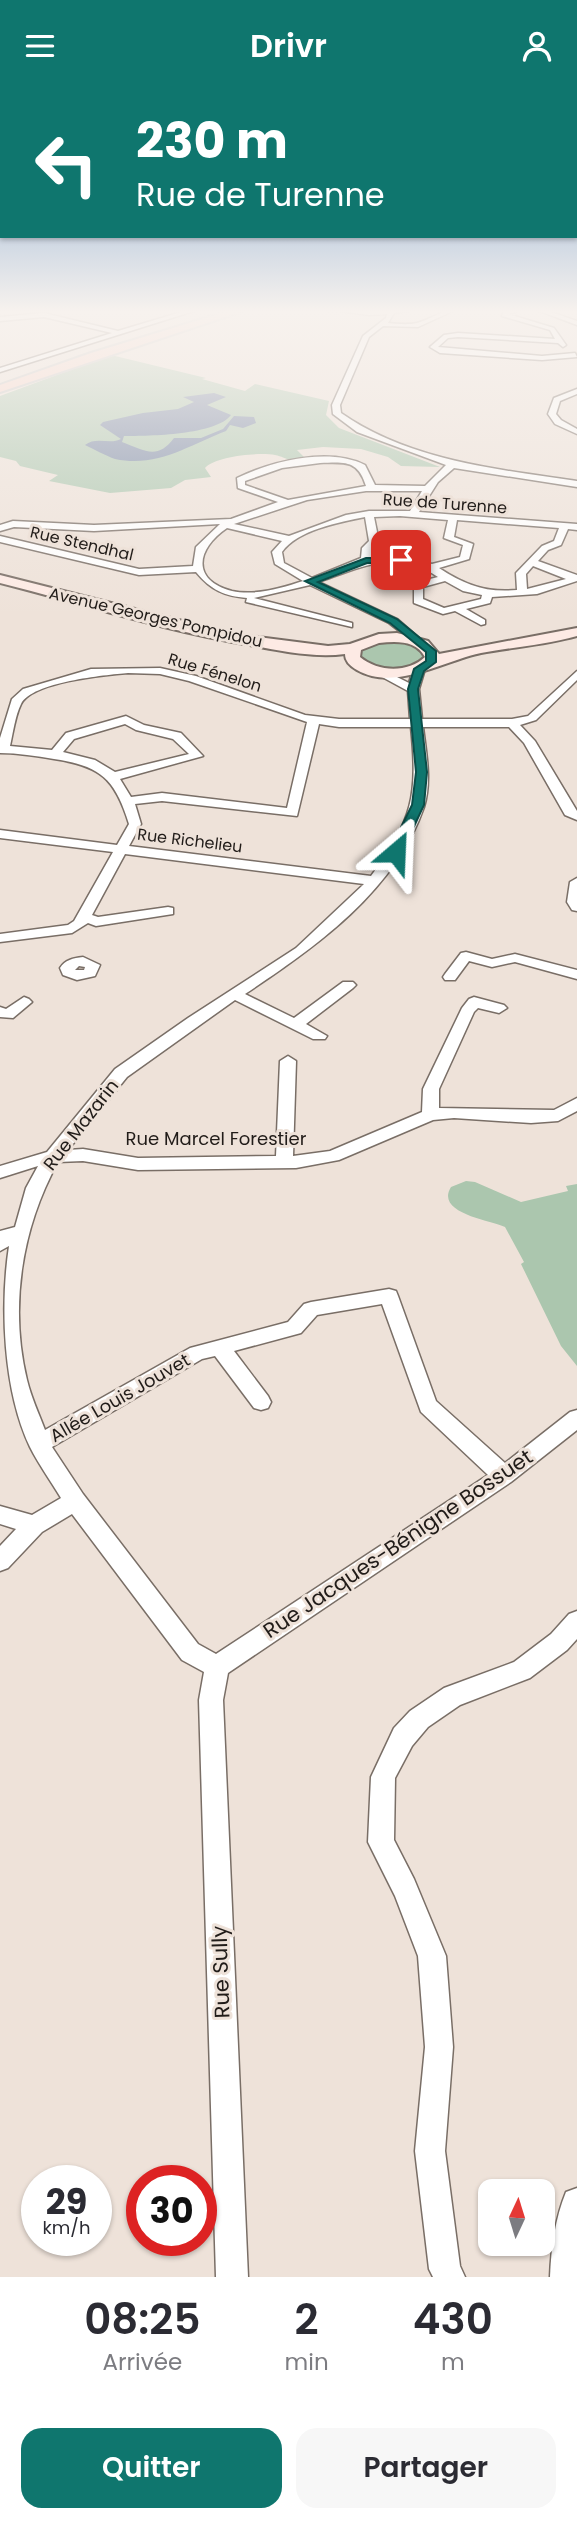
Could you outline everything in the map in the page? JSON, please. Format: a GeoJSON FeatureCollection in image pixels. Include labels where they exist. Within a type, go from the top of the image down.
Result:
{"type":"FeatureCollection","features":[{"type":"Feature","properties":{"kind":"main road","name":"Avenue Georges Pompidou"},"geometry":{"type":"LineString","coordinates":[[0,579],[214,633],[355,655]]}},
{"type":"Feature","properties":{"kind":"main road","name":"Avenue Georges Pompidou"},"geometry":{"type":"LineString","coordinates":[[135,631],[207,646],[319,656],[355,655]]}},
{"type":"Feature","properties":{"kind":"main road"},"geometry":{"type":"LineString","coordinates":[[423,655],[407,672],[379,672],[355,655],[376,639],[397,638],[423,655],[471,651],[577,632]]}},
{"type":"Feature","properties":{"kind":"street"},"geometry":{"type":"LineString","coordinates":[[337,412],[337,415],[360,431],[453,465],[577,484]]}},
{"type":"Feature","properties":{"kind":"street"},"geometry":{"type":"LineString","coordinates":[[553,412],[558,422],[577,432]]}},
{"type":"Feature","properties":{"kind":"street"},"geometry":{"type":"LineString","coordinates":[[286,502],[241,486],[240,480],[248,474],[273,468],[336,460],[354,463],[363,468],[372,487]]}},
{"type":"Feature","properties":{"kind":"street"},"geometry":{"type":"LineString","coordinates":[[413,514],[428,489],[445,469],[453,465]]}},
{"type":"Feature","properties":{"kind":"street"},"geometry":{"type":"LineString","coordinates":[[428,489],[372,487],[320,493],[286,502],[228,523],[215,531],[199,548],[199,569],[217,588],[244,595],[278,592],[366,561],[401,560],[429,568],[469,590],[487,592],[541,592],[576,578]]}},
{"type":"Feature","properties":{"kind":"street"},"geometry":{"type":"LineString","coordinates":[[366,561],[368,548],[374,542],[369,514]]}},
{"type":"Feature","properties":{"kind":"street","name":"Rue de Turenne"},"geometry":{"type":"LineString","coordinates":[[289,539],[346,518],[369,514],[413,514],[577,527]]}},
{"type":"Feature","properties":{"kind":"street"},"geometry":{"type":"LineString","coordinates":[[429,568],[464,559],[468,544],[449,538],[453,518]]}},
{"type":"Feature","properties":{"kind":"street"},"geometry":{"type":"LineString","coordinates":[[0,519],[12,524],[94,529],[228,523],[289,539],[277,552],[280,564],[402,627],[423,655]]}},
{"type":"Feature","properties":{"kind":"street"},"geometry":{"type":"LineString","coordinates":[[0,528],[12,524]]}},
{"type":"Feature","properties":{"kind":"street"},"geometry":{"type":"LineString","coordinates":[[522,593],[522,573],[545,548],[558,543],[564,527]]}},
{"type":"Feature","properties":{"kind":"street","name":"Rue Stendhal"},"geometry":{"type":"LineString","coordinates":[[0,539],[139,572],[199,569]]}},
{"type":"Feature","properties":{"kind":"street"},"geometry":{"type":"LineString","coordinates":[[532,562],[576,578]]}},
{"type":"Feature","properties":{"kind":"street"},"geometry":{"type":"LineString","coordinates":[[445,578],[418,585],[418,601],[443,611],[486,601],[487,592]]}},
{"type":"Feature","properties":{"kind":"street"},"geometry":{"type":"LineString","coordinates":[[244,595],[250,600],[348,625]]}},
{"type":"Feature","properties":{"kind":"street"},"geometry":{"type":"LineString","coordinates":[[457,608],[481,622]]}},
{"type":"Feature","properties":{"kind":"street"},"geometry":{"type":"LineString","coordinates":[[376,639],[388,628],[380,615]]}},
{"type":"Feature","properties":{"kind":"street","name":"Rue Mazarin"},"geometry":{"type":"LineString","coordinates":[[217,1667],[190,1652],[75,1501],[39,1444],[17,1379],[10,1328],[11,1269],[35,1188],[53,1156],[121,1073],[301,951],[374,881],[396,852],[418,805],[422,772],[413,689],[423,655]]}},
{"type":"Feature","properties":{"kind":"street","name":"Rue Fénelon"},"geometry":{"type":"LineString","coordinates":[[1,749],[16,701],[27,691],[91,672],[160,671],[192,678],[314,719],[339,723],[512,723]]}},
{"type":"Feature","properties":{"kind":"street"},"geometry":{"type":"LineString","coordinates":[[379,672],[413,689]]}},
{"type":"Feature","properties":{"kind":"street"},"geometry":{"type":"LineString","coordinates":[[577,674],[531,718],[512,723],[529,741],[570,812],[577,816]]}},
{"type":"Feature","properties":{"kind":"street"},"geometry":{"type":"LineString","coordinates":[[127,801],[162,797],[292,813],[314,719]]}},
{"type":"Feature","properties":{"kind":"street"},"geometry":{"type":"LineString","coordinates":[[54,755],[70,736],[126,720],[140,728],[177,736],[197,756],[112,777]]}},
{"type":"Feature","properties":{"kind":"street"},"geometry":{"type":"LineString","coordinates":[[0,938],[75,945],[80,924],[135,824],[127,801],[110,772],[81,759],[1,749]]}},
{"type":"Feature","properties":{"kind":"street","name":"Rue Richelieu"},"geometry":{"type":"LineString","coordinates":[[0,834],[374,881]]}},
{"type":"Feature","properties":{"kind":"street"},"geometry":{"type":"LineString","coordinates":[[577,882],[574,902],[577,907]]}},
{"type":"Feature","properties":{"kind":"street"},"geometry":{"type":"LineString","coordinates":[[84,916],[96,922],[168,911]]}},
{"type":"Feature","properties":{"kind":"street"},"geometry":{"type":"LineString","coordinates":[[450,977],[466,956],[492,963],[514,958],[577,975]]}},
{"type":"Feature","properties":{"kind":"street"},"geometry":{"type":"LineString","coordinates":[[296,1024],[348,985]]}},
{"type":"Feature","properties":{"kind":"street"},"geometry":{"type":"LineString","coordinates":[[234,994],[319,1036]]}},
{"type":"Feature","properties":{"kind":"street"},"geometry":{"type":"LineString","coordinates":[[3,1016],[24,1002]]}},
{"type":"Feature","properties":{"kind":"street"},"geometry":{"type":"LineString","coordinates":[[430,1115],[431,1089],[467,1011],[474,1002],[499,1008]]}},
{"type":"Feature","properties":{"kind":"street"},"geometry":{"type":"LineString","coordinates":[[284,1162],[288,1061]]}},
{"type":"Feature","properties":{"kind":"street","name":"Rue Marcel Forestier"},"geometry":{"type":"LineString","coordinates":[[0,1172],[53,1156],[83,1155],[138,1164],[284,1162],[333,1156],[430,1115],[454,1112],[531,1117],[558,1115],[577,1103]]}},
{"type":"Feature","properties":{"kind":"street"},"geometry":{"type":"LineString","coordinates":[[0,1244],[6,1234],[20,1232]]}},
{"type":"Feature","properties":{"kind":"street","name":"Allée Louis Jouvet"},"geometry":{"type":"LineString","coordinates":[[39,1444],[197,1353],[294,1328],[311,1309],[389,1296],[428,1406],[504,1476]]}},
{"type":"Feature","properties":{"kind":"street"},"geometry":{"type":"LineString","coordinates":[[219,1346],[261,1402]]}},
{"type":"Feature","properties":{"kind":"street","name":"Rue Jacques-Bénigne Bossuet"},"geometry":{"type":"LineString","coordinates":[[217,1667],[504,1476],[577,1418]]}},
{"type":"Feature","properties":{"kind":"street"},"geometry":{"type":"LineString","coordinates":[[0,1561],[34,1525],[75,1501]]}},
{"type":"Feature","properties":{"kind":"street"},"geometry":{"type":"LineString","coordinates":[[0,1515],[34,1525]]}},
{"type":"Feature","properties":{"kind":"street"},"geometry":{"type":"LineString","coordinates":[[449,2277],[445,2269],[430,2151],[439,2047],[432,1956],[405,1888],[381,1842],[383,1777],[403,1737],[419,1719],[452,1696],[522,1670],[549,1650],[577,1622]]}},
{"type":"Feature","properties":{"kind":"street","name":"Rue Sully"},"geometry":{"type":"LineString","coordinates":[[217,1667],[211,1700],[232,2277]]}},
{"type":"Feature","properties":{"kind":"street"},"geometry":{"type":"LineString","coordinates":[[566,2277],[566,2252],[577,2203]]}},
{"type":"Feature","properties":{"kind":"green space"},"geometry":{"type":"Polygon","coordinates":[[[0,412],[327,412],[326,415],[339,428],[440,467],[401,466],[388,457],[361,449],[323,447],[297,450],[308,461],[293,461],[268,454],[238,456],[210,464],[205,468],[211,477],[185,480],[171,488],[110,493],[49,481],[58,475],[20,466],[16,461],[0,457],[0,412]]]}},
{"type":"Feature","properties":{"kind":"green space"},"geometry":{"type":"Polygon","coordinates":[[[381,642],[412,645],[424,653],[424,658],[401,668],[382,669],[373,666],[360,655],[366,647],[381,642]]]}},
{"type":"Feature","properties":{"kind":"green space"},"geometry":{"type":"Polygon","coordinates":[[[466,1181],[475,1182],[521,1202],[568,1191],[566,1186],[577,1184],[577,1366],[561,1346],[521,1264],[524,1262],[505,1227],[466,1214],[450,1203],[448,1196],[451,1187],[466,1181]]]}},
{"type":"Feature","properties":{"kind":"water"},"geometry":{"type":"Polygon","coordinates":[[[224,412],[231,415],[212,427],[182,433],[124,436],[122,442],[150,452],[162,449],[174,438],[201,438],[223,429],[234,416],[254,417],[256,423],[243,428],[230,425],[226,431],[173,454],[145,460],[115,459],[85,445],[94,441],[121,439],[100,425],[143,413],[224,412]]]}},
{"type":"Feature","properties":{"kind":"route"},"geometry":{"type":"LineString","coordinates":[[396,852],[418,805],[422,772],[413,689],[419,669],[431,662],[433,657],[426,646],[416,642],[410,633],[393,621],[310,581],[366,561],[401,560]]}}]}
